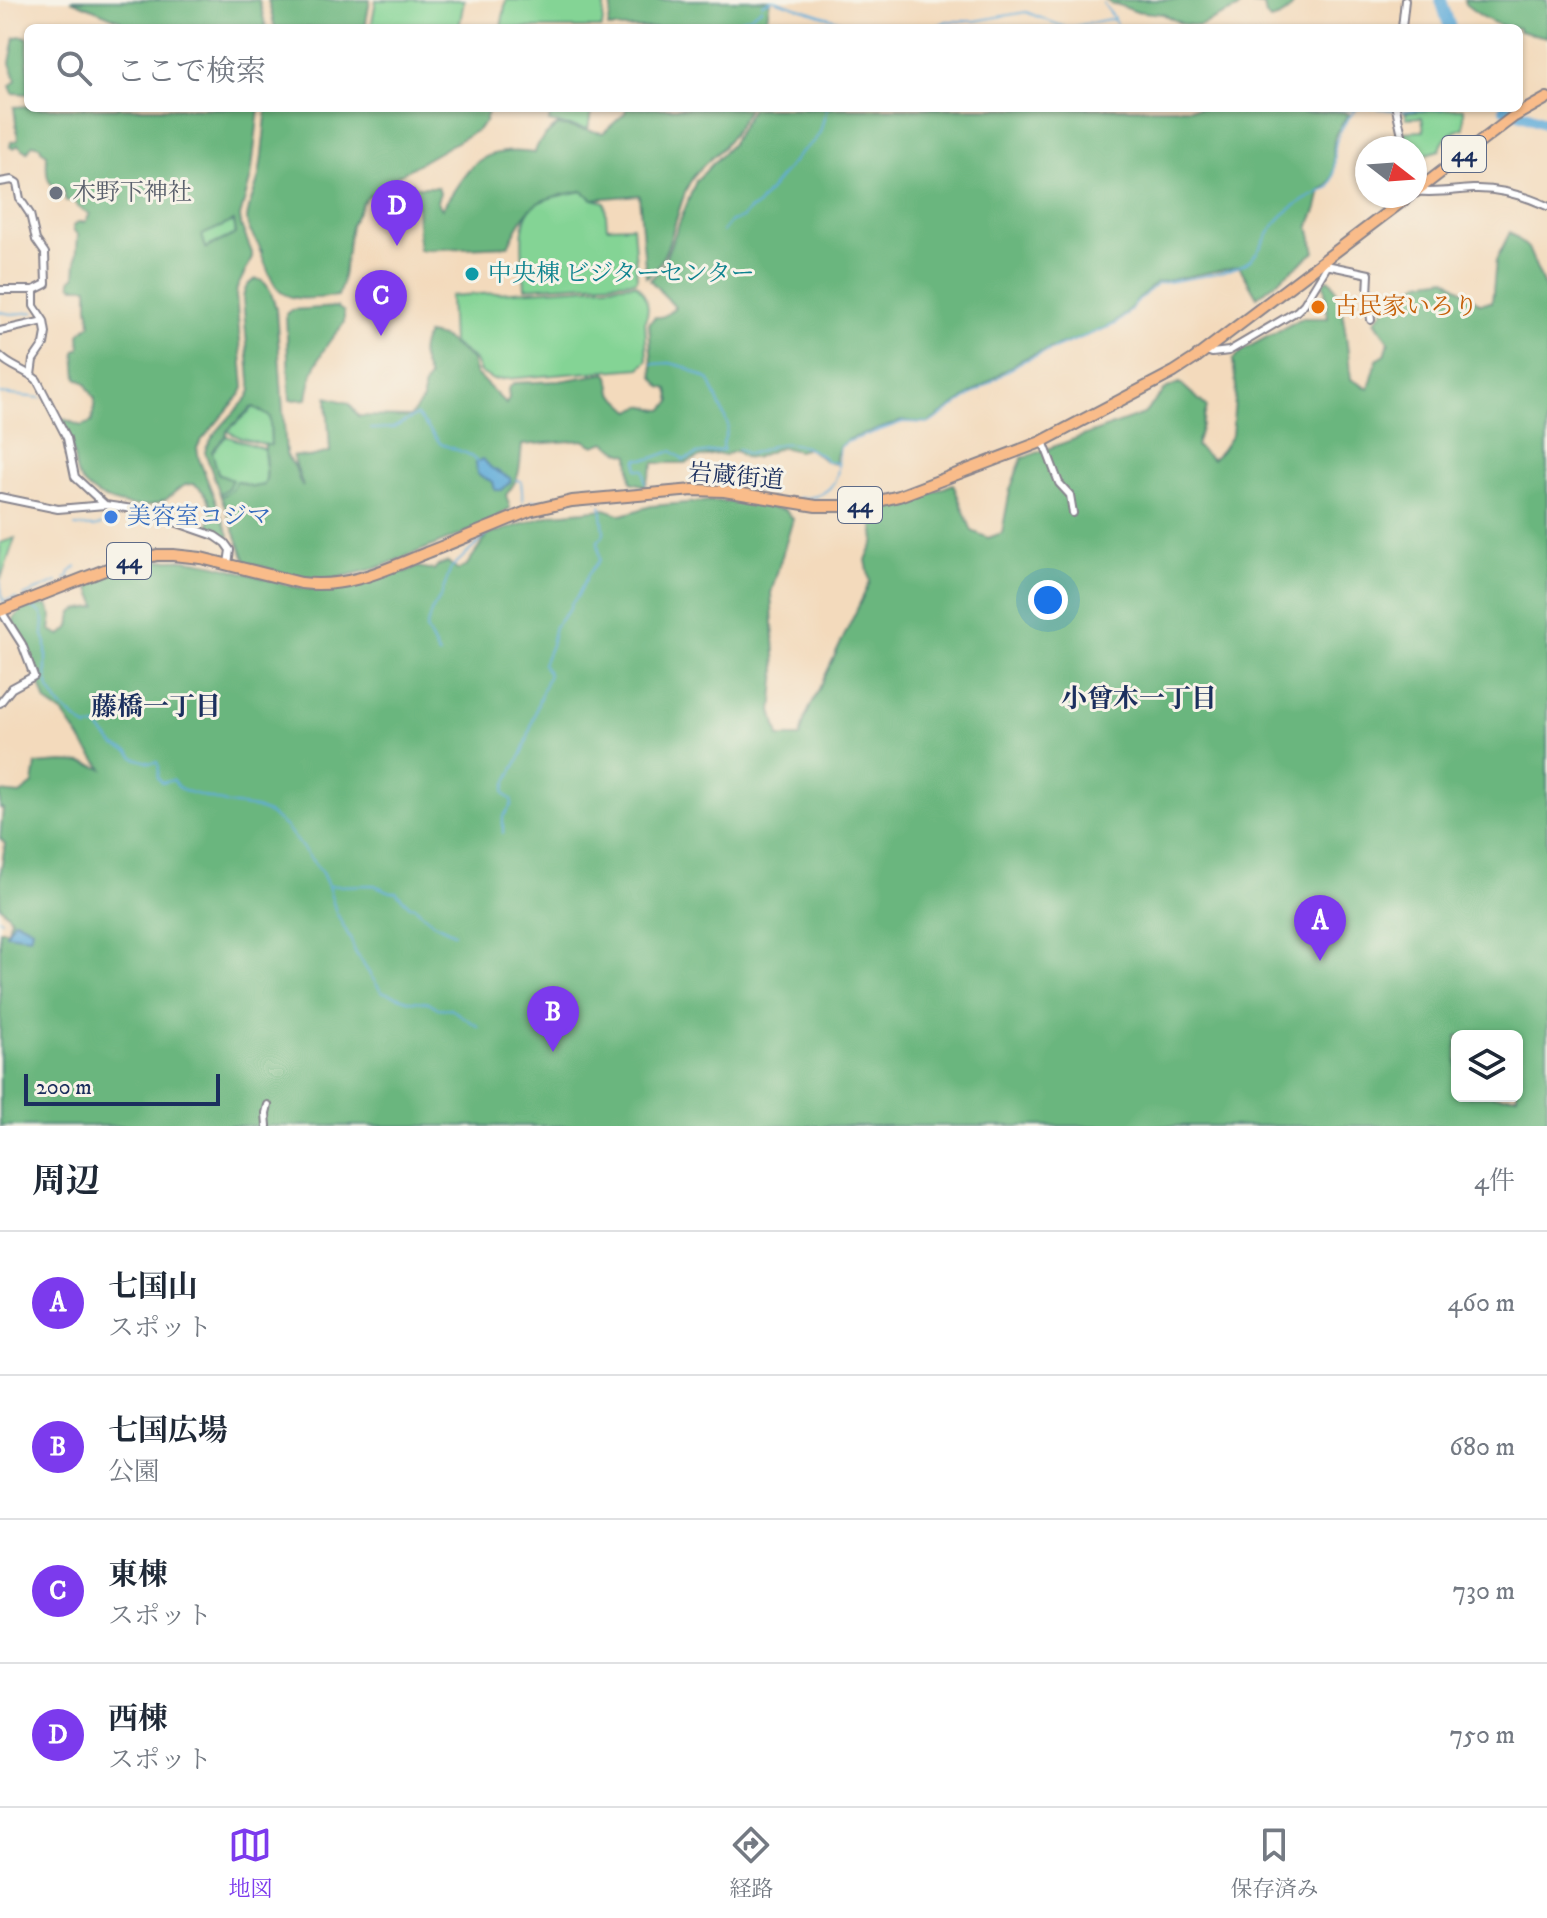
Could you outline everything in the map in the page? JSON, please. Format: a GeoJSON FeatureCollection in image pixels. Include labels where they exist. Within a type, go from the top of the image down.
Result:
{"type":"FeatureCollection","features":[{"type":"Feature","properties":{"kind":"main road","name":"44"},"geometry":{"type":"LineString","coordinates":[[1523,111],[1547,98]]}},
{"type":"Feature","properties":{"kind":"main road","name":"44"},"geometry":{"type":"LineString","coordinates":[[1427,182],[1522,112]]}},
{"type":"Feature","properties":{"kind":"main road","name":"岩蔵街道"},"geometry":{"type":"LineString","coordinates":[[1,611],[114,566],[138,559],[173,555],[193,556],[301,583],[344,582],[379,572],[529,511],[579,500],[710,490],[840,507],[899,496],[1043,441],[1174,372],[1394,208]]}},
{"type":"Feature","properties":{"kind":"street"},"geometry":{"type":"LineString","coordinates":[[1402,24],[1405,0]]}},
{"type":"Feature","properties":{"kind":"street"},"geometry":{"type":"LineString","coordinates":[[1396,112],[1402,136]]}},
{"type":"Feature","properties":{"kind":"street"},"geometry":{"type":"LineString","coordinates":[[0,182],[12,180],[17,183],[36,240],[45,253],[46,284],[34,290],[0,290]]}},
{"type":"Feature","properties":{"kind":"street"},"geometry":{"type":"LineString","coordinates":[[1427,193],[1499,190],[1547,206]]}},
{"type":"Feature","properties":{"kind":"street"},"geometry":{"type":"LineString","coordinates":[[1205,350],[1212,353],[1229,351],[1297,311],[1304,304],[1325,262],[1369,274],[1371,320]]}},
{"type":"Feature","properties":{"kind":"street"},"geometry":{"type":"LineString","coordinates":[[31,375],[33,360],[44,344],[46,333],[44,321],[34,306],[34,290]]}},
{"type":"Feature","properties":{"kind":"street"},"geometry":{"type":"LineString","coordinates":[[0,331],[44,321]]}},
{"type":"Feature","properties":{"kind":"street"},"geometry":{"type":"LineString","coordinates":[[0,356],[37,380],[65,432],[75,477],[105,505]]}},
{"type":"Feature","properties":{"kind":"street"},"geometry":{"type":"LineString","coordinates":[[1043,441],[1059,483],[1070,495],[1073,513]]}},
{"type":"Feature","properties":{"kind":"street"},"geometry":{"type":"LineString","coordinates":[[0,497],[58,509],[105,505],[140,510],[215,536],[229,547],[228,564]]}},
{"type":"Feature","properties":{"kind":"street"},"geometry":{"type":"LineString","coordinates":[[0,703],[12,688],[34,676],[22,644],[1,611]]}},
{"type":"Feature","properties":{"kind":"street"},"geometry":{"type":"LineString","coordinates":[[267,1126],[268,1105]]}},
{"type":"Feature","properties":{"kind":"green space"},"geometry":{"type":"Polygon","coordinates":[[[71,0],[259,0],[265,24],[123,24],[71,0]]]}},
{"type":"Feature","properties":{"kind":"green space"},"geometry":{"type":"Polygon","coordinates":[[[268,0],[370,0],[366,24],[274,24],[268,0]]]}},
{"type":"Feature","properties":{"kind":"green space"},"geometry":{"type":"Polygon","coordinates":[[[376,0],[464,0],[460,24],[372,24],[376,0]]]}},
{"type":"Feature","properties":{"kind":"green space"},"geometry":{"type":"Polygon","coordinates":[[[506,0],[605,0],[602,24],[502,24],[506,0]]]}},
{"type":"Feature","properties":{"kind":"green space"},"geometry":{"type":"Polygon","coordinates":[[[613,0],[770,0],[768,24],[609,24],[613,0]]]}},
{"type":"Feature","properties":{"kind":"green space"},"geometry":{"type":"Polygon","coordinates":[[[1106,0],[1296,0],[1289,11],[1275,19],[1270,20],[1264,6],[1243,3],[1237,9],[1203,24],[1182,24],[1163,14],[1112,5],[1106,0]]]}},
{"type":"Feature","properties":{"kind":"green space"},"geometry":{"type":"Polygon","coordinates":[[[1464,0],[1547,0],[1547,37],[1523,32],[1523,24],[1490,21],[1465,4],[1464,0]]]}},
{"type":"Feature","properties":{"kind":"green space"},"geometry":{"type":"Polygon","coordinates":[[[24,36],[24,94],[13,93],[10,86],[16,80],[10,63],[15,37],[24,36]]]}},
{"type":"Feature","properties":{"kind":"green space"},"geometry":{"type":"Polygon","coordinates":[[[24,106],[24,112],[259,112],[251,177],[240,216],[252,253],[236,295],[244,388],[197,448],[228,538],[211,531],[212,507],[195,485],[184,485],[155,504],[131,506],[96,494],[79,478],[71,443],[59,419],[81,426],[92,422],[95,399],[85,383],[77,378],[75,352],[80,348],[79,334],[91,324],[88,287],[71,285],[71,279],[75,277],[78,235],[73,226],[85,222],[90,214],[74,201],[66,202],[63,188],[49,181],[47,154],[40,146],[33,144],[27,152],[18,145],[10,147],[11,142],[18,140],[14,107],[24,106]],[[234,221],[202,235],[206,248],[236,234],[234,221]]]}},
{"type":"Feature","properties":{"kind":"green space"},"geometry":{"type":"Polygon","coordinates":[[[267,112],[488,112],[485,122],[477,130],[378,187],[363,202],[351,225],[338,296],[296,298],[276,287],[247,224],[259,176],[267,112]]]}},
{"type":"Feature","properties":{"kind":"green space"},"geometry":{"type":"Polygon","coordinates":[[[551,112],[591,112],[588,129],[549,122],[551,112]]]}},
{"type":"Feature","properties":{"kind":"green space"},"geometry":{"type":"Polygon","coordinates":[[[746,112],[728,140],[690,182],[667,249],[654,271],[646,277],[639,195],[593,199],[582,191],[543,200],[528,211],[508,246],[419,250],[417,201],[373,207],[412,182],[415,187],[438,187],[440,193],[437,201],[442,209],[469,170],[488,156],[500,152],[535,153],[541,141],[558,125],[603,133],[624,114],[746,112]]]}},
{"type":"Feature","properties":{"kind":"green space"},"geometry":{"type":"Polygon","coordinates":[[[750,112],[1349,114],[1335,136],[1332,180],[1321,190],[1309,226],[1315,252],[1257,297],[1239,266],[1156,283],[1114,323],[1019,361],[928,423],[902,421],[850,439],[839,447],[836,464],[827,462],[808,448],[798,451],[781,447],[754,458],[744,457],[736,451],[686,463],[654,463],[645,486],[631,482],[629,455],[605,442],[594,446],[583,440],[522,445],[517,477],[506,495],[510,508],[495,521],[377,568],[333,579],[289,575],[246,562],[221,497],[232,490],[236,481],[253,487],[264,485],[265,445],[271,445],[270,417],[251,408],[212,451],[218,474],[232,480],[220,494],[205,452],[212,438],[251,391],[243,298],[249,284],[257,279],[265,283],[276,309],[286,454],[303,487],[293,456],[310,457],[330,452],[327,397],[349,403],[358,416],[410,417],[423,400],[423,388],[429,378],[421,351],[427,334],[442,337],[471,358],[476,374],[506,404],[508,389],[514,383],[560,381],[606,373],[612,393],[630,410],[646,406],[663,410],[671,402],[668,389],[661,387],[653,377],[649,323],[675,307],[650,280],[661,269],[696,181],[731,145],[750,112]]]}},
{"type":"Feature","properties":{"kind":"green space"},"geometry":{"type":"Polygon","coordinates":[[[1405,112],[1464,112],[1464,128],[1449,136],[1440,150],[1427,154],[1427,136],[1404,136],[1404,132],[1424,131],[1422,117],[1407,118],[1405,112]]]}},
{"type":"Feature","properties":{"kind":"green space"},"geometry":{"type":"Polygon","coordinates":[[[583,191],[593,199],[605,202],[607,227],[633,226],[636,281],[525,288],[522,241],[531,208],[549,198],[583,191]]]}},
{"type":"Feature","properties":{"kind":"green space"},"geometry":{"type":"Polygon","coordinates":[[[234,220],[236,234],[206,248],[201,235],[234,220]]]}},
{"type":"Feature","properties":{"kind":"green space"},"geometry":{"type":"Polygon","coordinates":[[[1510,232],[1528,248],[1547,293],[1547,1126],[0,1126],[0,930],[8,930],[11,918],[0,906],[5,844],[0,838],[3,809],[0,808],[0,792],[20,794],[33,784],[36,764],[85,763],[103,769],[63,714],[46,702],[26,642],[13,621],[22,610],[47,605],[52,616],[50,630],[60,635],[69,628],[75,611],[97,606],[89,586],[92,581],[155,562],[194,561],[296,587],[330,589],[418,567],[434,570],[448,562],[457,570],[466,566],[488,535],[554,514],[605,509],[622,515],[651,506],[736,502],[785,510],[793,519],[771,593],[776,670],[772,711],[779,737],[800,737],[805,718],[870,582],[866,560],[875,541],[872,514],[882,507],[922,497],[953,484],[972,531],[988,538],[1002,533],[1010,490],[1022,458],[1144,414],[1167,388],[1180,383],[1207,407],[1196,446],[1212,460],[1232,435],[1236,387],[1233,360],[1243,350],[1302,318],[1328,318],[1324,282],[1329,279],[1338,297],[1351,379],[1369,389],[1377,360],[1385,355],[1389,342],[1375,321],[1385,308],[1420,282],[1446,278],[1480,303],[1492,302],[1496,260],[1510,232]]]}},
{"type":"Feature","properties":{"kind":"green space"},"geometry":{"type":"Polygon","coordinates":[[[636,284],[648,305],[645,320],[647,361],[640,368],[493,380],[480,372],[474,359],[452,343],[450,296],[636,284]]]}},
{"type":"Feature","properties":{"kind":"green space"},"geometry":{"type":"Polygon","coordinates":[[[337,307],[344,312],[344,322],[319,359],[307,399],[290,400],[286,314],[291,310],[337,307]]]}},
{"type":"Feature","properties":{"kind":"green space"},"geometry":{"type":"Polygon","coordinates":[[[254,407],[270,417],[271,446],[227,431],[254,407]]]}},
{"type":"Feature","properties":{"kind":"green space"},"geometry":{"type":"Polygon","coordinates":[[[226,436],[264,449],[264,485],[253,487],[236,481],[232,490],[221,497],[231,480],[218,474],[211,453],[226,436]]]}},
{"type":"Feature","properties":{"kind":"green space"},"geometry":{"type":"Polygon","coordinates":[[[15,538],[1,579],[0,543],[15,538]]]}},
{"type":"Feature","properties":{"kind":"water"},"geometry":{"type":"Polygon","coordinates":[[[483,459],[491,468],[510,478],[511,481],[502,490],[495,490],[493,482],[477,474],[476,463],[483,459]]]}},
{"type":"Feature","properties":{"kind":"water"},"geometry":{"type":"Polygon","coordinates":[[[15,920],[32,929],[30,937],[6,934],[15,920]]]}},
{"type":"Feature","properties":{"kind":"waterway"},"geometry":{"type":"LineString","coordinates":[[762,4],[772,0]]}},
{"type":"Feature","properties":{"kind":"waterway"},"geometry":{"type":"LineString","coordinates":[[774,0],[846,23],[867,24]]}},
{"type":"Feature","properties":{"kind":"waterway"},"geometry":{"type":"LineString","coordinates":[[1441,0],[1449,24]]}},
{"type":"Feature","properties":{"kind":"waterway"},"geometry":{"type":"LineString","coordinates":[[1103,3],[1114,18]]}},
{"type":"Feature","properties":{"kind":"waterway"},"geometry":{"type":"LineString","coordinates":[[739,20],[762,8]]}},
{"type":"Feature","properties":{"kind":"waterway"},"geometry":{"type":"LineString","coordinates":[[941,24],[1026,12],[1057,24]]}},
{"type":"Feature","properties":{"kind":"waterway"},"geometry":{"type":"LineString","coordinates":[[1086,24],[1109,19],[1116,24]]}},
{"type":"Feature","properties":{"kind":"waterway"},"geometry":{"type":"LineString","coordinates":[[722,232],[731,221],[742,218],[757,206],[800,153],[815,140],[826,112]]}},
{"type":"Feature","properties":{"kind":"waterway"},"geometry":{"type":"LineString","coordinates":[[798,498],[816,496],[831,486],[837,475],[840,447],[847,442],[903,422],[930,423],[1021,362],[1116,324],[1158,284],[1219,273],[1249,261],[1286,212],[1330,187],[1338,137],[1355,112]]}},
{"type":"Feature","properties":{"kind":"waterway"},"geometry":{"type":"LineString","coordinates":[[1516,112],[1547,123]]}},
{"type":"Feature","properties":{"kind":"waterway"},"geometry":{"type":"LineString","coordinates":[[0,312],[34,312]]}},
{"type":"Feature","properties":{"kind":"waterway"},"geometry":{"type":"LineString","coordinates":[[653,364],[670,363],[685,367],[709,380],[728,425],[723,450]]}},
{"type":"Feature","properties":{"kind":"waterway"},"geometry":{"type":"LineString","coordinates":[[0,394],[41,398]]}},
{"type":"Feature","properties":{"kind":"waterway"},"geometry":{"type":"LineString","coordinates":[[371,429],[393,428],[417,415],[441,444],[468,454],[478,462]]}},
{"type":"Feature","properties":{"kind":"waterway"},"geometry":{"type":"LineString","coordinates":[[737,449],[748,454],[779,444],[792,444],[812,450],[827,461],[836,463]]}},
{"type":"Feature","properties":{"kind":"waterway"},"geometry":{"type":"LineString","coordinates":[[645,483],[644,470],[637,469],[637,459],[650,459],[672,451],[684,460],[697,454],[724,450]]}},
{"type":"Feature","properties":{"kind":"waterway"},"geometry":{"type":"LineString","coordinates":[[697,485],[721,484],[746,475],[755,490],[772,494]]}},
{"type":"Feature","properties":{"kind":"waterway"},"geometry":{"type":"LineString","coordinates":[[516,480],[521,481],[523,501]]}},
{"type":"Feature","properties":{"kind":"waterway"},"geometry":{"type":"LineString","coordinates":[[532,501],[659,488]]}},
{"type":"Feature","properties":{"kind":"waterway"},"geometry":{"type":"LineString","coordinates":[[503,833],[503,817],[512,804],[504,792],[524,750],[549,674],[543,664],[555,626],[570,609],[588,575],[600,560],[598,541],[604,532],[601,505]]}},
{"type":"Feature","properties":{"kind":"waterway"},"geometry":{"type":"LineString","coordinates":[[75,526],[101,525]]}},
{"type":"Feature","properties":{"kind":"waterway"},"geometry":{"type":"LineString","coordinates":[[439,655],[426,629],[431,612],[441,596],[451,568],[486,536]]}},
{"type":"Feature","properties":{"kind":"waterway"},"geometry":{"type":"LineString","coordinates":[[65,579],[76,567]]}},
{"type":"Feature","properties":{"kind":"waterway"},"geometry":{"type":"LineString","coordinates":[[0,580],[3,601],[16,598]]}},
{"type":"Feature","properties":{"kind":"waterway"},"geometry":{"type":"LineString","coordinates":[[23,596],[57,582]]}},
{"type":"Feature","properties":{"kind":"waterway"},"geometry":{"type":"LineString","coordinates":[[29,606],[41,613],[44,620],[46,673],[49,689],[60,706],[87,728],[97,726],[115,746],[128,751],[135,758],[157,762],[158,778],[162,783],[173,780],[186,791],[270,814],[286,827],[322,873],[355,952],[381,991],[451,1009],[479,1027]]}},
{"type":"Feature","properties":{"kind":"waterway"},"geometry":{"type":"LineString","coordinates":[[329,886],[374,885],[396,892],[433,923],[454,933]]}},
{"type":"Feature","properties":{"kind":"place","name":"木野下神社"},"geometry":{"type":"Point","coordinates":[56,193]}},
{"type":"Feature","properties":{"kind":"place","name":"西棟"},"geometry":{"type":"Point","coordinates":[397,246]}},
{"type":"Feature","properties":{"kind":"place","name":"中央棟 ビジターセンター"},"geometry":{"type":"Point","coordinates":[472,274]}},
{"type":"Feature","properties":{"kind":"place","name":"古民家いろり"},"geometry":{"type":"Point","coordinates":[1318,307]}},
{"type":"Feature","properties":{"kind":"place","name":"東棟"},"geometry":{"type":"Point","coordinates":[381,336]}},
{"type":"Feature","properties":{"kind":"place","name":"美容室コジマ"},"geometry":{"type":"Point","coordinates":[111,517]}},
{"type":"Feature","properties":{"kind":"place","name":"七国山"},"geometry":{"type":"Point","coordinates":[1320,961]}},
{"type":"Feature","properties":{"kind":"place","name":"七国広場"},"geometry":{"type":"Point","coordinates":[553,1052]}},
{"type":"Feature","properties":{"kind":"district","name":"小曾木一丁目"},"geometry":{"type":"Point","coordinates":[1139,699]}},
{"type":"Feature","properties":{"kind":"district","name":"藤橋一丁目"},"geometry":{"type":"Point","coordinates":[156,707]}}]}
